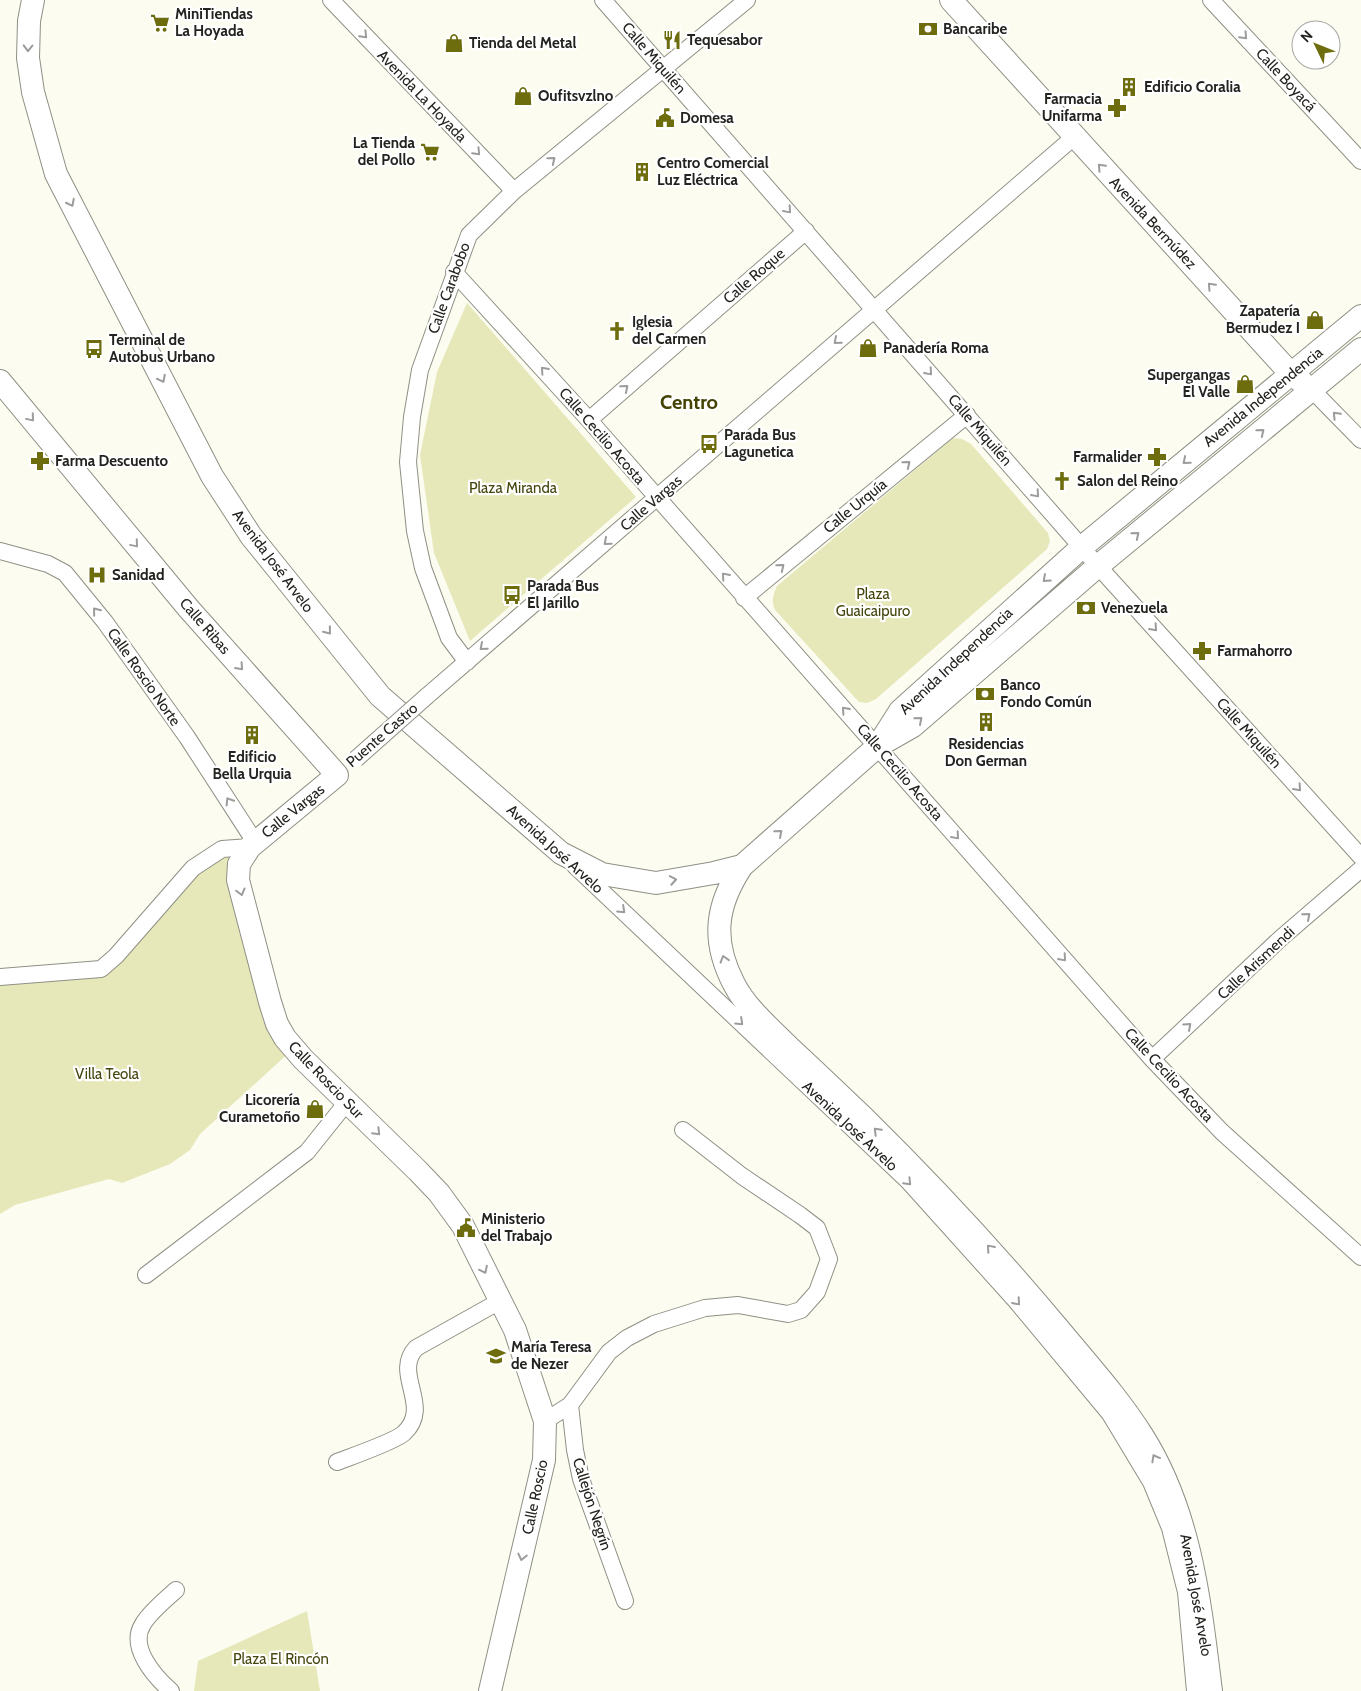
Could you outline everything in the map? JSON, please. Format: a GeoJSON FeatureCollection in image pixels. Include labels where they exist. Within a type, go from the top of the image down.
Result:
{"type":"FeatureCollection","features":[{"type":"Feature","properties":{"kind":"street","name":"Avenida José Arvelo"},"geometry":{"type":"LineString","coordinates":[[33,0],[28,21],[29,67],[33,92],[56,174],[212,476],[251,536],[380,696],[561,853],[908,1181],[1016,1301],[1110,1414],[1151,1482],[1170,1528],[1186,1592],[1195,1691]]}},
{"type":"Feature","properties":{"kind":"street","name":"Avenida La Hoyada"},"geometry":{"type":"LineString","coordinates":[[331,0],[514,191]]}},
{"type":"Feature","properties":{"kind":"street","name":"Calle Miquilén"},"geometry":{"type":"LineString","coordinates":[[603,0],[1098,566],[1361,857]]}},
{"type":"Feature","properties":{"kind":"street","name":"Calle Carabobo"},"geometry":{"type":"LineString","coordinates":[[467,662],[449,638],[423,568],[416,531],[408,462],[412,417],[420,370],[468,235],[514,191],[747,0]]}},
{"type":"Feature","properties":{"kind":"street","name":"Avenida Bermúdez"},"geometry":{"type":"LineString","coordinates":[[951,0],[1074,138],[1291,374],[1312,390],[1361,440]]}},
{"type":"Feature","properties":{"kind":"street","name":"Calle Boyacá"},"geometry":{"type":"LineString","coordinates":[[1211,0],[1361,161]]}},
{"type":"Feature","properties":{"kind":"street","name":"Calle Vargas"},"geometry":{"type":"LineString","coordinates":[[427,696],[1074,138]]}},
{"type":"Feature","properties":{"kind":"street","name":"Calle Roque"},"geometry":{"type":"LineString","coordinates":[[588,420],[806,231]]}},
{"type":"Feature","properties":{"kind":"street","name":"Calle Cecilio Acosta"},"geometry":{"type":"LineString","coordinates":[[454,272],[878,746],[1152,1059],[1222,1132],[1361,1257]]}},
{"type":"Feature","properties":{"kind":"street","name":"Avenida Independencia"},"geometry":{"type":"LineString","coordinates":[[878,746],[900,711],[1082,547],[1361,316]]}},
{"type":"Feature","properties":{"kind":"street","name":"Avenida Independencia"},"geometry":{"type":"LineString","coordinates":[[878,746],[913,726],[1098,566],[1361,349]]}},
{"type":"Feature","properties":{"kind":"street","name":"Calle Ribas"},"geometry":{"type":"LineString","coordinates":[[0,381],[188,609],[337,775]]}},
{"type":"Feature","properties":{"kind":"street","name":"Calle Urquía"},"geometry":{"type":"LineString","coordinates":[[744,598],[967,415]]}},
{"type":"Feature","properties":{"kind":"street","name":"Calle Roscio Norte"},"geometry":{"type":"LineString","coordinates":[[0,551],[48,564],[65,573],[105,622],[187,737],[252,845]]}},
{"type":"Feature","properties":{"kind":"street","name":"Puente Castro"},"geometry":{"type":"LineString","coordinates":[[337,775],[427,696]]}},
{"type":"Feature","properties":{"kind":"street"},"geometry":{"type":"LineString","coordinates":[[561,853],[602,874],[656,883],[742,866],[878,746]]}},
{"type":"Feature","properties":{"kind":"street","name":"Calle Vargas"},"geometry":{"type":"LineString","coordinates":[[252,845],[337,775]]}},
{"type":"Feature","properties":{"kind":"street"},"geometry":{"type":"LineString","coordinates":[[0,977],[101,969],[116,956],[193,868],[222,849],[252,845]]}},
{"type":"Feature","properties":{"kind":"street","name":"Calle Roscio Sur"},"geometry":{"type":"LineString","coordinates":[[252,845],[239,864],[238,880],[277,1024],[293,1049],[425,1179],[463,1226]]}},
{"type":"Feature","properties":{"kind":"street","name":"Avenida José Arvelo"},"geometry":{"type":"LineString","coordinates":[[742,866],[725,896],[719,924],[719,937],[726,964],[741,997],[776,1034],[896,1149],[982,1239],[1102,1379],[1142,1436],[1164,1474],[1182,1522],[1192,1558],[1211,1691]]}},
{"type":"Feature","properties":{"kind":"street","name":"Calle Arismendi"},"geometry":{"type":"LineString","coordinates":[[1152,1059],[1281,938],[1361,869]]}},
{"type":"Feature","properties":{"kind":"street"},"geometry":{"type":"LineString","coordinates":[[146,1274],[307,1152],[347,1102]]}},
{"type":"Feature","properties":{"kind":"street"},"geometry":{"type":"LineString","coordinates":[[545,1421],[570,1405],[609,1352],[626,1338],[654,1324],[705,1308],[738,1305],[788,1314],[801,1310],[818,1292],[829,1259],[817,1228],[800,1214],[742,1176],[683,1130]]}},
{"type":"Feature","properties":{"kind":"street","name":"Calle Roscio"},"geometry":{"type":"LineString","coordinates":[[463,1226],[514,1330],[545,1421],[544,1460],[490,1691]]}},
{"type":"Feature","properties":{"kind":"street"},"geometry":{"type":"LineString","coordinates":[[337,1462],[403,1434],[415,1416],[414,1394],[406,1367],[409,1356],[416,1348],[500,1301]]}},
{"type":"Feature","properties":{"kind":"street","name":"Callejón Negrín"},"geometry":{"type":"LineString","coordinates":[[570,1405],[575,1450],[581,1479],[625,1601]]}},
{"type":"Feature","properties":{"kind":"street"},"geometry":{"type":"LineString","coordinates":[[172,1691],[144,1658],[139,1641],[142,1624],[176,1590]]}},
{"type":"Feature","properties":{"kind":"green space","name":"Plaza Miranda"},"geometry":{"type":"Polygon","coordinates":[[[467,303],[636,497],[470,641],[434,553],[420,455],[437,372],[467,303]]]}},
{"type":"Feature","properties":{"kind":"green space","name":"Plaza Guaicaipuro"},"geometry":{"type":"Polygon","coordinates":[[[953,438],[962,439],[971,444],[1048,533],[1050,541],[1047,549],[876,699],[867,703],[859,702],[775,610],[774,592],[777,586],[953,438]]]}},
{"type":"Feature","properties":{"kind":"green space","name":"Villa Teola"},"geometry":{"type":"Polygon","coordinates":[[[250,847],[239,864],[293,1049],[200,1134],[190,1150],[170,1164],[122,1183],[109,1179],[15,1205],[0,1214],[0,977],[101,969],[193,868],[250,847]]]}},
{"type":"Feature","properties":{"kind":"green space","name":"Plaza El Rincón"},"geometry":{"type":"Polygon","coordinates":[[[307,1611],[320,1691],[194,1691],[198,1661],[307,1611]]]}},
{"type":"Feature","properties":{"kind":"place","name":"MiniTiendas La Hoyada"},"geometry":{"type":"Point","coordinates":[160,23]}},
{"type":"Feature","properties":{"kind":"place","name":"Bancaribe"},"geometry":{"type":"Point","coordinates":[928,29]}},
{"type":"Feature","properties":{"kind":"place","name":"Tequesabor"},"geometry":{"type":"Point","coordinates":[672,40]}},
{"type":"Feature","properties":{"kind":"place","name":"Tienda del Metal"},"geometry":{"type":"Point","coordinates":[454,43]}},
{"type":"Feature","properties":{"kind":"place","name":"Edificio Coralia"},"geometry":{"type":"Point","coordinates":[1129,87]}},
{"type":"Feature","properties":{"kind":"place","name":"Oufitsvzlno"},"geometry":{"type":"Point","coordinates":[523,96]}},
{"type":"Feature","properties":{"kind":"place","name":"Farmacia Unifarma"},"geometry":{"type":"Point","coordinates":[1117,108]}},
{"type":"Feature","properties":{"kind":"place","name":"Domesa"},"geometry":{"type":"Point","coordinates":[665,118]}},
{"type":"Feature","properties":{"kind":"place","name":"La Tienda del Pollo"},"geometry":{"type":"Point","coordinates":[430,152]}},
{"type":"Feature","properties":{"kind":"place","name":"Centro Comercial Luz Eléctrica"},"geometry":{"type":"Point","coordinates":[642,172]}},
{"type":"Feature","properties":{"kind":"place","name":"Zapatería Bermudez I"},"geometry":{"type":"Point","coordinates":[1315,320]}},
{"type":"Feature","properties":{"kind":"place","name":"Iglesia del Carmen"},"geometry":{"type":"Point","coordinates":[617,331]}},
{"type":"Feature","properties":{"kind":"place","name":"Panadería Roma"},"geometry":{"type":"Point","coordinates":[868,348]}},
{"type":"Feature","properties":{"kind":"place","name":"Terminal de Autobus Urbano"},"geometry":{"type":"Point","coordinates":[94,349]}},
{"type":"Feature","properties":{"kind":"place","name":"Supergangas El Valle"},"geometry":{"type":"Point","coordinates":[1245,384]}},
{"type":"Feature","properties":{"kind":"place","name":"Parada Bus Lagunetica"},"geometry":{"type":"Point","coordinates":[709,444]}},
{"type":"Feature","properties":{"kind":"place","name":"Farmalider"},"geometry":{"type":"Point","coordinates":[1157,457]}},
{"type":"Feature","properties":{"kind":"place","name":"Farma Descuento"},"geometry":{"type":"Point","coordinates":[40,461]}},
{"type":"Feature","properties":{"kind":"place","name":"Salon del Reino"},"geometry":{"type":"Point","coordinates":[1062,481]}},
{"type":"Feature","properties":{"kind":"place","name":"Sanidad"},"geometry":{"type":"Point","coordinates":[97,575]}},
{"type":"Feature","properties":{"kind":"place","name":"Parada Bus El Jarillo"},"geometry":{"type":"Point","coordinates":[512,595]}},
{"type":"Feature","properties":{"kind":"place","name":"Venezuela"},"geometry":{"type":"Point","coordinates":[1086,608]}},
{"type":"Feature","properties":{"kind":"place","name":"Farmahorro"},"geometry":{"type":"Point","coordinates":[1202,651]}},
{"type":"Feature","properties":{"kind":"place","name":"Banco Fondo Común"},"geometry":{"type":"Point","coordinates":[985,694]}},
{"type":"Feature","properties":{"kind":"place","name":"Residencias Don German"},"geometry":{"type":"Point","coordinates":[986,722]}},
{"type":"Feature","properties":{"kind":"place","name":"Edificio Bella Urquia"},"geometry":{"type":"Point","coordinates":[252,735]}},
{"type":"Feature","properties":{"kind":"place","name":"Licorería Curametoño"},"geometry":{"type":"Point","coordinates":[315,1109]}},
{"type":"Feature","properties":{"kind":"place","name":"Ministerio del Trabajo"},"geometry":{"type":"Point","coordinates":[466,1228]}},
{"type":"Feature","properties":{"kind":"place","name":"María Teresa de Nezer"},"geometry":{"type":"Point","coordinates":[496,1356]}},
{"type":"Feature","properties":{"kind":"district","name":"Centro"},"geometry":{"type":"Point","coordinates":[689,402]}}]}
